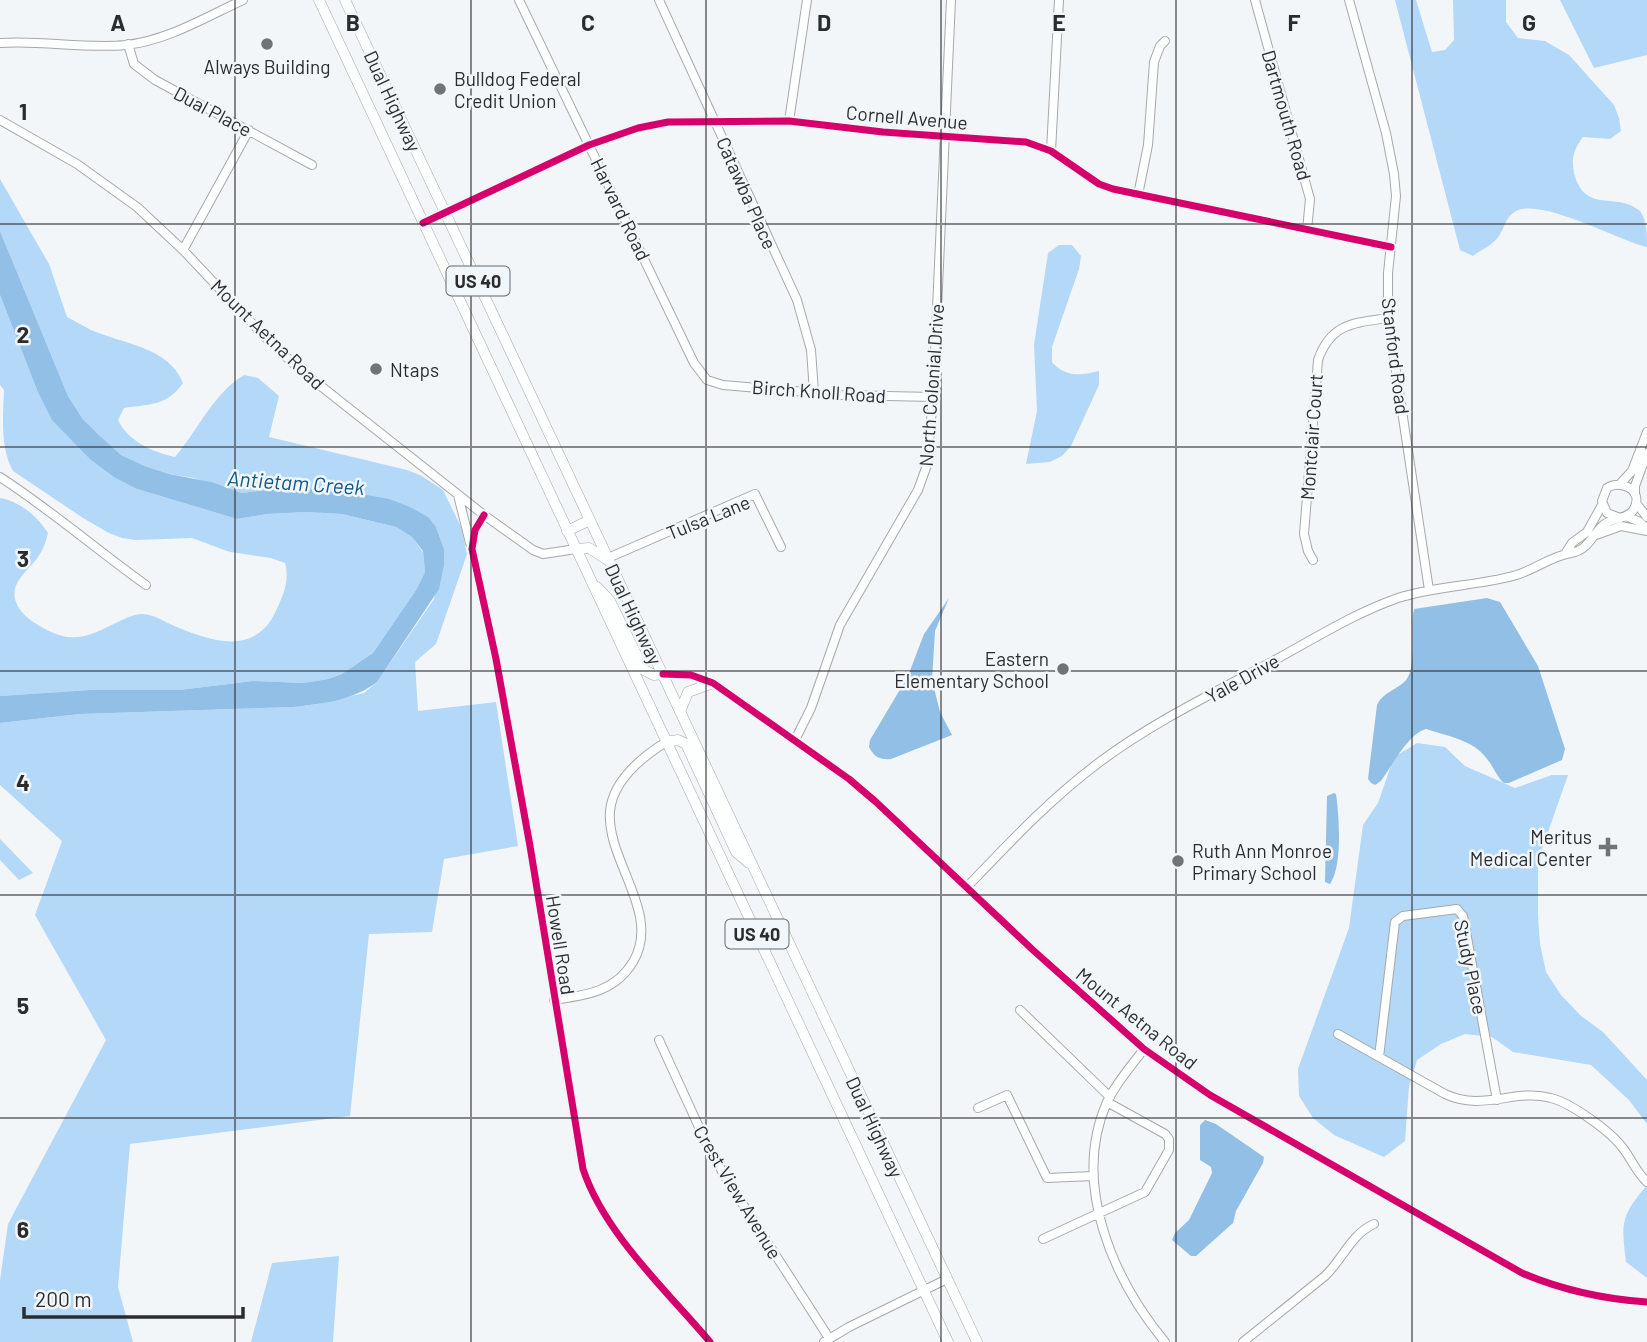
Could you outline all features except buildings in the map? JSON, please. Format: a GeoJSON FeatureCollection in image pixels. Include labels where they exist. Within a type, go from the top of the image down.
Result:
{"type":"FeatureCollection","features":[{"type":"Feature","properties":{"kind":"main road","name":"Dual Highway"},"geometry":{"type":"LineString","coordinates":[[319,0],[948,1342]]}},
{"type":"Feature","properties":{"kind":"main road","name":"Dual Highway"},"geometry":{"type":"LineString","coordinates":[[345,0],[977,1342]]}},
{"type":"Feature","properties":{"kind":"main road"},"geometry":{"type":"LineString","coordinates":[[568,531],[590,520]]}},
{"type":"Feature","properties":{"kind":"main road"},"geometry":{"type":"LineString","coordinates":[[576,550],[589,548],[608,559]]}},
{"type":"Feature","properties":{"kind":"main road"},"geometry":{"type":"LineString","coordinates":[[589,579],[610,601],[644,670],[654,675],[663,674]]}},
{"type":"Feature","properties":{"kind":"main road"},"geometry":{"type":"LineString","coordinates":[[680,712],[688,692],[713,683]]}},
{"type":"Feature","properties":{"kind":"main road"},"geometry":{"type":"LineString","coordinates":[[666,742],[678,740],[686,744],[736,852],[752,865]]}},
{"type":"Feature","properties":{"kind":"street"},"geometry":{"type":"LineString","coordinates":[[0,43],[41,41],[128,44],[164,36],[243,0]]}},
{"type":"Feature","properties":{"kind":"street","name":"Harvard Road"},"geometry":{"type":"LineString","coordinates":[[519,0],[694,363],[707,380]]}},
{"type":"Feature","properties":{"kind":"street","name":"Catawba Place"},"geometry":{"type":"LineString","coordinates":[[659,0],[797,300],[811,350],[814,392]]}},
{"type":"Feature","properties":{"kind":"street"},"geometry":{"type":"LineString","coordinates":[[789,121],[807,0]]}},
{"type":"Feature","properties":{"kind":"street","name":"North Colonial Drive"},"geometry":{"type":"LineString","coordinates":[[795,740],[811,708],[840,625],[880,560],[924,478],[928,465],[951,0]]}},
{"type":"Feature","properties":{"kind":"street"},"geometry":{"type":"LineString","coordinates":[[1051,151],[1059,0]]}},
{"type":"Feature","properties":{"kind":"street","name":"Dartmouth Road"},"geometry":{"type":"LineString","coordinates":[[1255,0],[1310,199],[1307,230]]}},
{"type":"Feature","properties":{"kind":"street","name":"Stanford Road"},"geometry":{"type":"LineString","coordinates":[[1349,0],[1392,165],[1396,196],[1388,273],[1388,318],[1429,590]]}},
{"type":"Feature","properties":{"kind":"street"},"geometry":{"type":"LineString","coordinates":[[1138,195],[1148,145],[1154,62],[1160,46],[1165,41]]}},
{"type":"Feature","properties":{"kind":"street","name":"Dual Place"},"geometry":{"type":"LineString","coordinates":[[128,44],[134,64],[141,71],[312,165]]}},
{"type":"Feature","properties":{"kind":"street","name":"Mount Aetna Road"},"geometry":{"type":"LineString","coordinates":[[0,120],[76,164],[137,207],[183,250],[298,368],[484,515],[533,550],[543,554],[576,550]]}},
{"type":"Feature","properties":{"kind":"street","name":"Cornell Avenue"},"geometry":{"type":"LineString","coordinates":[[423,223],[589,145],[651,124],[789,121],[883,132],[1026,142],[1051,151],[1098,184],[1138,195],[1391,247]]}},
{"type":"Feature","properties":{"kind":"street"},"geometry":{"type":"LineString","coordinates":[[183,250],[249,130]]}},
{"type":"Feature","properties":{"kind":"street","name":"Montclair Court"},"geometry":{"type":"LineString","coordinates":[[1313,560],[1304,534],[1318,360],[1326,341],[1346,325],[1388,318]]}},
{"type":"Feature","properties":{"kind":"street","name":"Birch Knoll Road"},"geometry":{"type":"LineString","coordinates":[[707,380],[723,385],[814,392],[933,397]]}},
{"type":"Feature","properties":{"kind":"street","name":"Yale Drive"},"geometry":{"type":"LineString","coordinates":[[1565,554],[1572,543],[1587,532],[1596,520],[1607,488],[1620,484],[1632,471],[1647,432]]}},
{"type":"Feature","properties":{"kind":"street","name":"Yale Drive"},"geometry":{"type":"LineString","coordinates":[[966,888],[1053,800],[1160,722],[1351,619],[1399,598],[1429,590],[1511,577],[1576,552],[1596,535],[1602,526],[1633,511],[1635,486],[1647,453]]}},
{"type":"Feature","properties":{"kind":"street"},"geometry":{"type":"LineString","coordinates":[[0,477],[146,585]]}},
{"type":"Feature","properties":{"kind":"street"},"geometry":{"type":"LineString","coordinates":[[1620,484],[1629,487],[1647,517]]}},
{"type":"Feature","properties":{"kind":"street","name":"Tulsa Lane"},"geometry":{"type":"LineString","coordinates":[[608,559],[755,494],[781,547]]}},
{"type":"Feature","properties":{"kind":"street","name":"Howell Road"},"geometry":{"type":"LineString","coordinates":[[458,495],[496,659],[578,1150],[589,1188],[606,1220],[710,1342]]}},
{"type":"Feature","properties":{"kind":"street"},"geometry":{"type":"LineString","coordinates":[[1602,505],[1611,516],[1640,522],[1647,530]]}},
{"type":"Feature","properties":{"kind":"street"},"geometry":{"type":"LineString","coordinates":[[472,548],[475,530],[484,515]]}},
{"type":"Feature","properties":{"kind":"street"},"geometry":{"type":"LineString","coordinates":[[1596,535],[1621,526],[1647,530]]}},
{"type":"Feature","properties":{"kind":"street","name":"Mount Aetna Road"},"geometry":{"type":"LineString","coordinates":[[663,674],[691,675],[713,683],[795,740],[876,802],[1099,1011],[1144,1049],[1210,1095],[1507,1266],[1564,1289],[1647,1302]]}},
{"type":"Feature","properties":{"kind":"street"},"geometry":{"type":"LineString","coordinates":[[554,1000],[589,995],[609,987],[627,970],[639,949],[638,908],[616,847],[610,813],[616,790],[624,778],[649,753],[666,742]]}},
{"type":"Feature","properties":{"kind":"street","name":"Study Place"},"geometry":{"type":"LineString","coordinates":[[1379,1057],[1395,922],[1404,916],[1457,909],[1463,915],[1497,1100]]}},
{"type":"Feature","properties":{"kind":"street"},"geometry":{"type":"LineString","coordinates":[[1020,1010],[1109,1099],[1165,1134],[1171,1144],[1144,1192],[1043,1240]]}},
{"type":"Feature","properties":{"kind":"street"},"geometry":{"type":"LineString","coordinates":[[1338,1034],[1450,1096],[1472,1102],[1537,1096],[1564,1103],[1612,1136],[1647,1182]]}},
{"type":"Feature","properties":{"kind":"street","name":"Crest View Avenue"},"geometry":{"type":"LineString","coordinates":[[659,1040],[719,1166],[827,1340]]}},
{"type":"Feature","properties":{"kind":"street"},"geometry":{"type":"LineString","coordinates":[[1144,1049],[1109,1099],[1097,1135],[1093,1176],[1098,1214],[1132,1297],[1166,1342]]}},
{"type":"Feature","properties":{"kind":"street"},"geometry":{"type":"LineString","coordinates":[[978,1108],[1007,1095],[1047,1178],[1093,1176]]}},
{"type":"Feature","properties":{"kind":"street"},"geometry":{"type":"LineString","coordinates":[[1243,1342],[1325,1276],[1336,1266],[1359,1233],[1374,1224]]}},
{"type":"Feature","properties":{"kind":"street"},"geometry":{"type":"LineString","coordinates":[[827,1340],[947,1279]]}},
{"type":"Feature","properties":{"kind":"shaded area"},"geometry":{"type":"Polygon","coordinates":[[[1395,0],[1416,0],[1432,52],[1445,50],[1454,40],[1453,0],[1506,0],[1506,22],[1518,38],[1545,41],[1569,55],[1614,105],[1621,131],[1610,139],[1583,137],[1573,158],[1574,173],[1579,186],[1594,198],[1631,205],[1640,211],[1647,233],[1647,247],[1558,214],[1540,209],[1524,209],[1510,215],[1496,239],[1473,256],[1460,250],[1395,0]]]}},
{"type":"Feature","properties":{"kind":"shaded area"},"geometry":{"type":"Polygon","coordinates":[[[1560,0],[1647,0],[1647,55],[1594,68],[1560,0]]]}},
{"type":"Feature","properties":{"kind":"shaded area"},"geometry":{"type":"Polygon","coordinates":[[[0,179],[49,264],[67,317],[91,330],[156,354],[176,371],[183,383],[164,400],[124,408],[118,420],[134,440],[149,449],[175,457],[223,392],[244,375],[258,378],[279,396],[269,437],[407,470],[443,490],[461,527],[467,554],[436,644],[415,662],[418,711],[496,702],[518,846],[444,859],[432,932],[369,934],[350,1116],[130,1144],[118,1287],[133,1342],[0,1342],[0,1280],[8,1224],[106,1040],[35,915],[62,841],[0,785],[0,723],[80,714],[293,707],[364,693],[377,682],[434,599],[444,549],[436,527],[367,495],[290,487],[242,493],[194,478],[169,474],[121,455],[82,418],[68,396],[0,231],[0,179]]]}},
{"type":"Feature","properties":{"kind":"shaded area","name":"Antietam Creek"},"geometry":{"type":"Polygon","coordinates":[[[0,231],[68,396],[82,418],[121,455],[169,474],[211,482],[242,493],[290,487],[367,495],[389,499],[428,517],[436,527],[444,549],[439,589],[377,682],[348,697],[293,707],[80,714],[0,723],[0,696],[90,690],[179,690],[253,681],[304,683],[328,679],[342,674],[373,653],[416,590],[425,572],[423,551],[412,537],[396,527],[342,514],[306,512],[237,519],[137,489],[114,477],[90,459],[52,420],[37,390],[0,295],[0,231]]]}},
{"type":"Feature","properties":{"kind":"shaded area"},"geometry":{"type":"Polygon","coordinates":[[[1059,245],[1072,245],[1081,256],[1052,347],[1052,362],[1073,374],[1099,371],[1099,385],[1071,446],[1062,456],[1050,462],[1026,464],[1037,411],[1034,345],[1048,253],[1059,245]]]}},
{"type":"Feature","properties":{"kind":"shaded area"},"geometry":{"type":"Polygon","coordinates":[[[0,295],[37,390],[137,489],[237,519],[306,512],[342,514],[396,527],[412,537],[423,552],[425,572],[416,590],[373,653],[342,674],[304,683],[253,681],[179,690],[90,690],[0,696],[0,498],[28,511],[48,533],[40,554],[17,583],[15,595],[17,606],[28,618],[62,636],[81,637],[129,617],[146,614],[205,637],[244,640],[256,635],[275,613],[287,576],[285,563],[271,558],[230,552],[192,538],[122,538],[83,518],[13,471],[3,432],[0,295]]]}},
{"type":"Feature","properties":{"kind":"shaded area"},"geometry":{"type":"Polygon","coordinates":[[[949,598],[935,631],[932,680],[940,712],[952,735],[891,759],[878,757],[869,747],[870,740],[908,676],[924,634],[949,598]]]}},
{"type":"Feature","properties":{"kind":"shaded area"},"geometry":{"type":"Polygon","coordinates":[[[1487,598],[1500,602],[1538,666],[1565,749],[1562,760],[1504,783],[1475,747],[1426,729],[1413,737],[1381,781],[1375,785],[1371,783],[1368,779],[1377,705],[1383,697],[1406,680],[1409,674],[1414,609],[1487,598]]]}},
{"type":"Feature","properties":{"kind":"shaded area"},"geometry":{"type":"Polygon","coordinates":[[[1417,743],[1445,747],[1465,766],[1515,788],[1552,775],[1568,775],[1538,861],[1540,944],[1546,972],[1561,995],[1580,1015],[1603,1032],[1647,1080],[1647,1124],[1629,1100],[1591,1065],[1513,1052],[1492,1037],[1465,1034],[1441,1044],[1417,1060],[1409,1086],[1405,1141],[1384,1157],[1334,1135],[1313,1118],[1299,1096],[1298,1069],[1349,928],[1363,825],[1378,803],[1394,757],[1417,743]]]}},
{"type":"Feature","properties":{"kind":"shaded area"},"geometry":{"type":"Polygon","coordinates":[[[1334,793],[1339,840],[1337,865],[1330,884],[1325,882],[1327,796],[1334,793]]]}},
{"type":"Feature","properties":{"kind":"shaded area"},"geometry":{"type":"Polygon","coordinates":[[[0,839],[33,873],[19,880],[0,860],[0,839]]]}},
{"type":"Feature","properties":{"kind":"shaded area"},"geometry":{"type":"Polygon","coordinates":[[[1205,1120],[1216,1124],[1264,1157],[1236,1211],[1233,1223],[1196,1256],[1191,1256],[1172,1240],[1175,1233],[1189,1220],[1212,1173],[1211,1167],[1200,1160],[1200,1125],[1205,1120]]]}},
{"type":"Feature","properties":{"kind":"shaded area"},"geometry":{"type":"Polygon","coordinates":[[[1647,1185],[1647,1278],[1626,1262],[1624,1228],[1632,1204],[1647,1185]]]}},
{"type":"Feature","properties":{"kind":"shaded area"},"geometry":{"type":"Polygon","coordinates":[[[339,1256],[333,1342],[251,1342],[272,1263],[339,1256]]]}},
{"type":"Feature","properties":{"kind":"cycle path"},"geometry":{"type":"LineString","coordinates":[[423,223],[589,145],[638,128],[668,122],[789,121],[883,132],[1026,142],[1051,151],[1099,184],[1113,189],[1391,247]]}},
{"type":"Feature","properties":{"kind":"cycle path"},"geometry":{"type":"LineString","coordinates":[[484,515],[475,530],[472,549],[496,659],[530,846],[583,1169],[593,1193],[621,1238],[710,1342]]}},
{"type":"Feature","properties":{"kind":"cycle path"},"geometry":{"type":"LineString","coordinates":[[663,674],[691,675],[713,683],[849,779],[1144,1049],[1210,1095],[1522,1273],[1583,1293],[1647,1302]]}},
{"type":"Feature","properties":{"kind":"place","name":"Always Building"},"geometry":{"type":"Point","coordinates":[267,44]}},
{"type":"Feature","properties":{"kind":"place","name":"Bulldog Federal Credit Union"},"geometry":{"type":"Point","coordinates":[440,89]}},
{"type":"Feature","properties":{"kind":"place","name":"Ntaps"},"geometry":{"type":"Point","coordinates":[376,369]}},
{"type":"Feature","properties":{"kind":"place","name":"Eastern Elementary School"},"geometry":{"type":"Point","coordinates":[1063,669]}},
{"type":"Feature","properties":{"kind":"place","name":"Meritus Medical Center"},"geometry":{"type":"Point","coordinates":[1608,847]}},
{"type":"Feature","properties":{"kind":"place","name":"Ruth Ann Monroe Primary School"},"geometry":{"type":"Point","coordinates":[1178,861]}}]}
